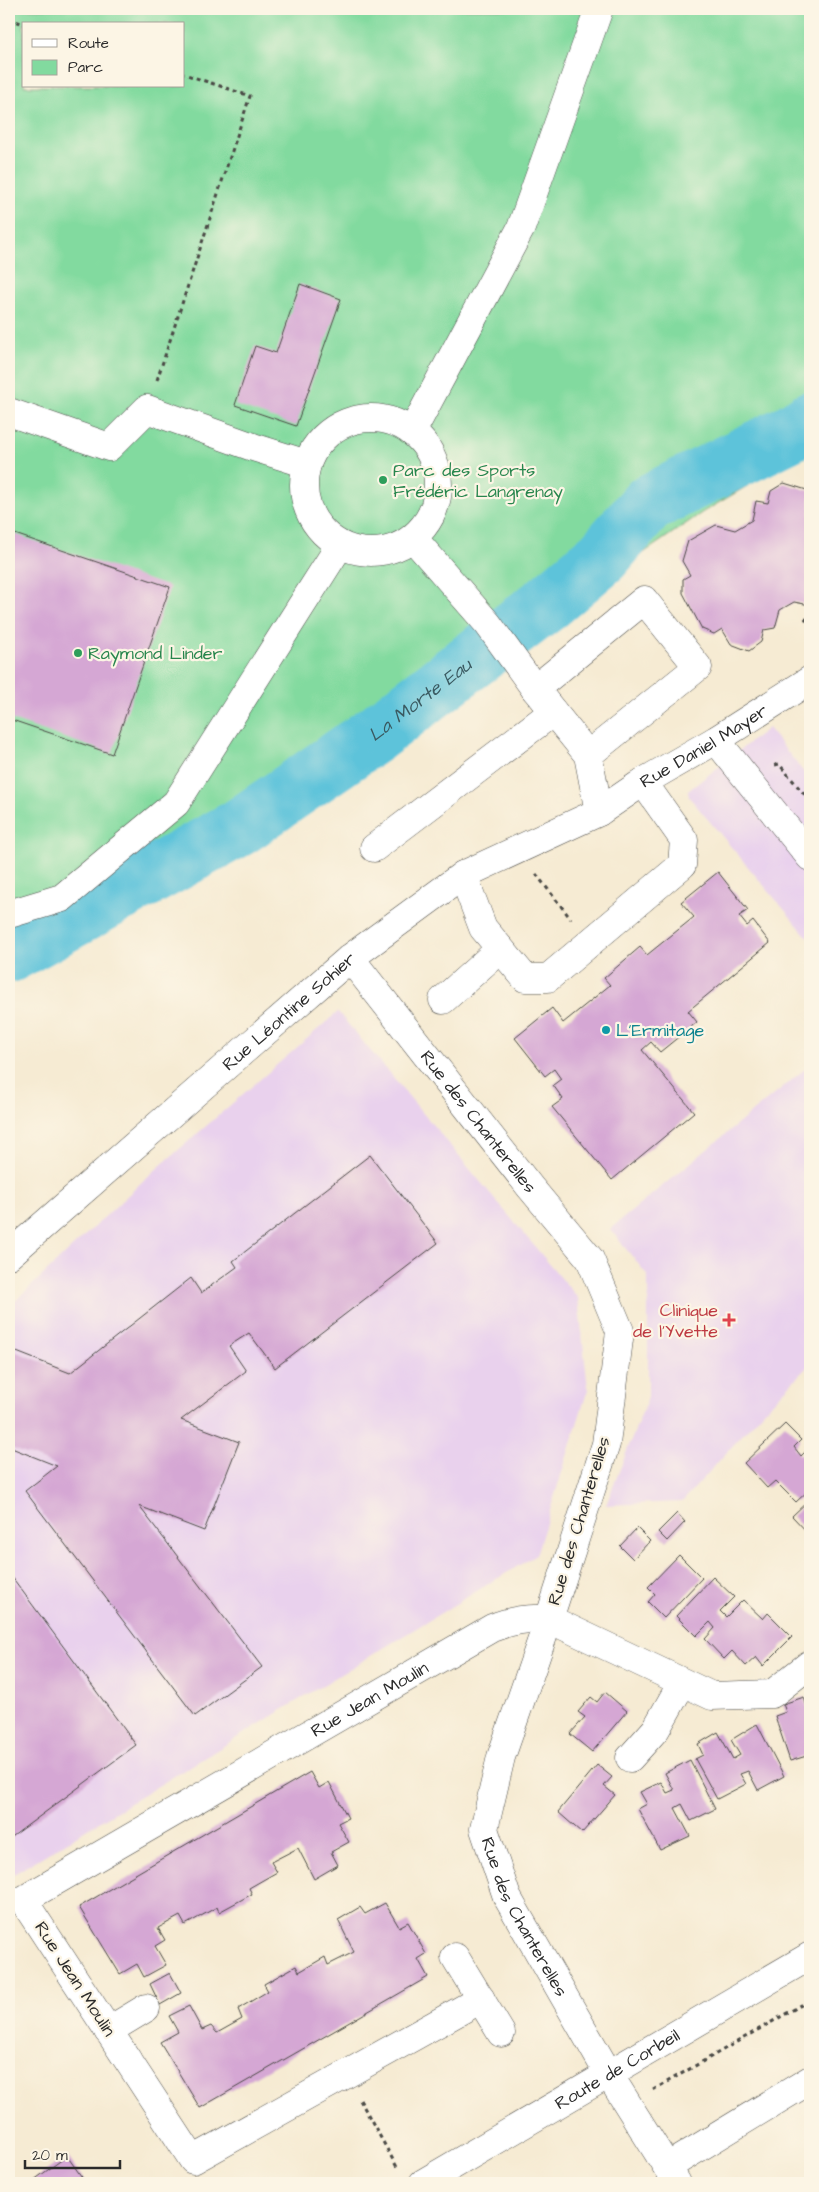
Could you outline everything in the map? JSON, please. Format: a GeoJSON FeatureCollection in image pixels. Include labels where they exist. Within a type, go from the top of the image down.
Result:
{"type":"FeatureCollection","features":[{"type":"Feature","properties":{"kind":"street"},"geometry":{"type":"LineString","coordinates":[[412,432],[521,228],[599,9]]}},
{"type":"Feature","properties":{"kind":"street"},"geometry":{"type":"LineString","coordinates":[[9,412],[109,447],[147,409],[307,464]]}},
{"type":"Feature","properties":{"kind":"street"},"geometry":{"type":"LineString","coordinates":[[381,418],[412,432],[428,449],[437,471],[437,499],[429,521],[413,538],[400,546],[378,552],[355,551],[340,545],[322,531],[309,511],[304,488],[307,464],[318,443],[336,428],[358,419],[381,418]]}},
{"type":"Feature","properties":{"kind":"street"},"geometry":{"type":"LineString","coordinates":[[413,538],[488,624],[535,689],[588,755],[598,812]]}},
{"type":"Feature","properties":{"kind":"street"},"geometry":{"type":"LineString","coordinates":[[9,914],[62,898],[176,803],[340,545]]}},
{"type":"Feature","properties":{"kind":"street"},"geometry":{"type":"LineString","coordinates":[[535,689],[644,600],[698,667],[588,755]]}},
{"type":"Feature","properties":{"kind":"street","name":"Rue Daniel Mayer"},"geometry":{"type":"LineString","coordinates":[[598,812],[643,782],[716,740],[810,680]]}},
{"type":"Feature","properties":{"kind":"street"},"geometry":{"type":"LineString","coordinates":[[374,848],[554,712]]}},
{"type":"Feature","properties":{"kind":"street"},"geometry":{"type":"LineString","coordinates":[[716,740],[810,857]]}},
{"type":"Feature","properties":{"kind":"street"},"geometry":{"type":"LineString","coordinates":[[463,875],[484,928],[500,949],[525,978],[548,978],[682,865],[684,840],[643,782]]}},
{"type":"Feature","properties":{"kind":"street","name":"Rue Léontine Sohier"},"geometry":{"type":"LineString","coordinates":[[9,1255],[350,958],[463,875],[598,812]]}},
{"type":"Feature","properties":{"kind":"street"},"geometry":{"type":"LineString","coordinates":[[443,1000],[500,949]]}},
{"type":"Feature","properties":{"kind":"street","name":"Rue des Chanterelles"},"geometry":{"type":"LineString","coordinates":[[350,958],[530,1187],[590,1259],[620,1331],[606,1444],[549,1619],[501,1757],[484,1829],[507,1897],[608,2074],[672,2175]]}},
{"type":"Feature","properties":{"kind":"street","name":"Rue Jean Moulin"},"geometry":{"type":"LineString","coordinates":[[481,2000],[193,2160],[23,1900],[492,1628],[510,1620],[529,1618],[549,1619]]}},
{"type":"Feature","properties":{"kind":"street"},"geometry":{"type":"LineString","coordinates":[[549,1619],[712,1696],[772,1694],[810,1664]]}},
{"type":"Feature","properties":{"kind":"street"},"geometry":{"type":"LineString","coordinates":[[630,1758],[656,1729],[682,1683]]}},
{"type":"Feature","properties":{"kind":"street","name":"Route de Corbeil"},"geometry":{"type":"LineString","coordinates":[[412,2179],[608,2074],[810,1956]]}},
{"type":"Feature","properties":{"kind":"street"},"geometry":{"type":"LineString","coordinates":[[455,1957],[501,2033]]}},
{"type":"Feature","properties":{"kind":"street"},"geometry":{"type":"LineString","coordinates":[[108,2031],[146,2008]]}},
{"type":"Feature","properties":{"kind":"street"},"geometry":{"type":"LineString","coordinates":[[672,2175],[810,2080]]}},
{"type":"Feature","properties":{"kind":"path"},"geometry":{"type":"LineString","coordinates":[[9,19],[22,23]]}},
{"type":"Feature","properties":{"kind":"path"},"geometry":{"type":"LineString","coordinates":[[147,409],[250,96],[185,74]]}},
{"type":"Feature","properties":{"kind":"path"},"geometry":{"type":"LineString","coordinates":[[805,618],[810,626]]}},
{"type":"Feature","properties":{"kind":"path"},"geometry":{"type":"LineString","coordinates":[[518,850],[590,943]]}},
{"type":"Feature","properties":{"kind":"path"},"geometry":{"type":"LineString","coordinates":[[628,2104],[810,2000]]}},
{"type":"Feature","properties":{"kind":"path"},"geometry":{"type":"LineString","coordinates":[[346,2075],[412,2179]]}},
{"type":"Feature","properties":{"kind":"shaded area"},"geometry":{"type":"Polygon","coordinates":[[[768,728],[810,780],[810,940],[689,797],[688,791],[768,728]]]}},
{"type":"Feature","properties":{"kind":"shaded area"},"geometry":{"type":"Polygon","coordinates":[[[338,1012],[578,1298],[588,1389],[536,1555],[9,1877],[9,1307],[145,1179],[338,1012]]]}},
{"type":"Feature","properties":{"kind":"shaded area","name":"Clinique de l'Yvette"},"geometry":{"type":"Polygon","coordinates":[[[810,1065],[810,1364],[763,1412],[682,1502],[606,1505],[648,1397],[648,1276],[610,1229],[810,1065]]]}},
{"type":"Feature","properties":{"kind":"green space","name":"Parc des Sports Frédéric Langrenay"},"geometry":{"type":"Polygon","coordinates":[[[9,9],[810,9],[810,449],[703,512],[497,654],[242,841],[9,971],[9,9]]]}},
{"type":"Feature","properties":{"kind":"building"},"geometry":{"type":"Polygon","coordinates":[[[300,284],[341,299],[296,426],[235,405],[255,346],[276,353],[300,284]]]}},
{"type":"Feature","properties":{"kind":"building"},"geometry":{"type":"Polygon","coordinates":[[[784,483],[810,491],[810,605],[794,602],[780,610],[775,628],[764,630],[761,642],[749,651],[731,644],[722,629],[714,634],[702,629],[683,593],[683,579],[690,575],[682,561],[688,541],[716,525],[735,530],[752,520],[756,501],[768,503],[771,491],[784,483]]]}},
{"type":"Feature","properties":{"kind":"building","name":"Raymond Linder"},"geometry":{"type":"Polygon","coordinates":[[[9,532],[170,587],[112,754],[9,719],[9,532]]]}},
{"type":"Feature","properties":{"kind":"building","name":"L'Ermitage"},"geometry":{"type":"Polygon","coordinates":[[[718,872],[748,910],[739,916],[747,926],[753,921],[770,943],[688,1011],[697,1022],[660,1052],[651,1042],[642,1050],[694,1112],[612,1180],[552,1107],[563,1099],[553,1085],[561,1079],[554,1069],[545,1076],[515,1038],[552,1008],[563,1023],[610,985],[604,978],[640,947],[647,955],[694,917],[681,902],[718,872]]]}},
{"type":"Feature","properties":{"kind":"building"},"geometry":{"type":"Polygon","coordinates":[[[370,1155],[438,1243],[275,1368],[249,1333],[229,1346],[246,1371],[181,1420],[239,1442],[204,1531],[139,1506],[262,1667],[195,1716],[25,1491],[57,1466],[9,1447],[9,1349],[70,1373],[191,1278],[201,1293],[237,1267],[233,1261],[370,1155]]]}},
{"type":"Feature","properties":{"kind":"building"},"geometry":{"type":"Polygon","coordinates":[[[785,1424],[801,1440],[794,1447],[801,1456],[810,1447],[810,1489],[796,1502],[775,1481],[767,1488],[744,1463],[785,1424]]]}},
{"type":"Feature","properties":{"kind":"building"},"geometry":{"type":"Polygon","coordinates":[[[810,1499],[810,1535],[792,1516],[810,1499]]]}},
{"type":"Feature","properties":{"kind":"building"},"geometry":{"type":"Polygon","coordinates":[[[677,1513],[685,1522],[667,1541],[658,1532],[677,1513]]]}},
{"type":"Feature","properties":{"kind":"building"},"geometry":{"type":"Polygon","coordinates":[[[637,1528],[650,1541],[633,1559],[620,1546],[637,1528]]]}},
{"type":"Feature","properties":{"kind":"building"},"geometry":{"type":"Polygon","coordinates":[[[679,1555],[702,1578],[664,1618],[648,1602],[655,1594],[648,1587],[679,1555]]]}},
{"type":"Feature","properties":{"kind":"building"},"geometry":{"type":"Polygon","coordinates":[[[9,1573],[136,1745],[9,1839],[9,1573]]]}},
{"type":"Feature","properties":{"kind":"building"},"geometry":{"type":"Polygon","coordinates":[[[713,1577],[734,1597],[720,1611],[726,1617],[743,1600],[763,1619],[768,1613],[792,1637],[763,1666],[756,1657],[746,1666],[732,1651],[724,1659],[705,1639],[715,1628],[710,1622],[696,1636],[676,1616],[713,1577]]]}},
{"type":"Feature","properties":{"kind":"building"},"geometry":{"type":"Polygon","coordinates":[[[605,1692],[627,1711],[592,1752],[570,1734],[585,1717],[578,1712],[591,1697],[597,1702],[605,1692]]]}},
{"type":"Feature","properties":{"kind":"building"},"geometry":{"type":"Polygon","coordinates":[[[804,1697],[810,1717],[810,1755],[790,1761],[775,1716],[786,1712],[783,1704],[804,1697]]]}},
{"type":"Feature","properties":{"kind":"building"},"geometry":{"type":"Polygon","coordinates":[[[757,1724],[784,1776],[758,1790],[748,1771],[740,1774],[746,1784],[717,1799],[695,1759],[703,1755],[698,1744],[718,1732],[733,1759],[740,1755],[731,1740],[757,1724]]]}},
{"type":"Feature","properties":{"kind":"building"},"geometry":{"type":"Polygon","coordinates":[[[690,1760],[715,1809],[691,1821],[682,1804],[675,1808],[690,1836],[660,1850],[638,1809],[647,1804],[640,1792],[661,1782],[667,1793],[674,1790],[665,1773],[690,1760]]]}},
{"type":"Feature","properties":{"kind":"building"},"geometry":{"type":"Polygon","coordinates":[[[597,1765],[612,1777],[604,1786],[615,1795],[582,1833],[558,1812],[597,1765]]]}},
{"type":"Feature","properties":{"kind":"building"},"geometry":{"type":"Polygon","coordinates":[[[310,1772],[319,1788],[329,1782],[348,1818],[338,1823],[349,1842],[331,1852],[338,1865],[314,1879],[298,1848],[271,1862],[277,1872],[249,1888],[252,1894],[219,1912],[217,1907],[185,1925],[180,1916],[158,1928],[165,1940],[155,1946],[166,1965],[144,1977],[137,1964],[120,1974],[79,1907],[310,1772]]]}},
{"type":"Feature","properties":{"kind":"building"},"geometry":{"type":"Polygon","coordinates":[[[385,1903],[399,1927],[408,1922],[426,1954],[418,1959],[428,1977],[200,2108],[160,2042],[178,2032],[169,2016],[189,2006],[202,2030],[211,2026],[217,2033],[242,2019],[238,2009],[268,1991],[264,1984],[296,1966],[299,1972],[325,1957],[328,1965],[354,1952],[338,1920],[360,1907],[365,1914],[385,1903]]]}},
{"type":"Feature","properties":{"kind":"building"},"geometry":{"type":"Polygon","coordinates":[[[170,1973],[181,1993],[160,2005],[150,1984],[170,1973]]]}},
{"type":"Feature","properties":{"kind":"building"},"geometry":{"type":"Polygon","coordinates":[[[67,2156],[86,2183],[30,2183],[67,2156]]]}},
{"type":"Feature","properties":{"kind":"waterway","name":"La Morte Eau"},"geometry":{"type":"LineString","coordinates":[[9,954],[240,827],[375,734],[545,605],[603,556],[649,503],[790,433],[810,420]]}},
{"type":"Feature","properties":{"kind":"place","name":"Parc des Sports Frédéric Langrenay"},"geometry":{"type":"Point","coordinates":[383,480]}},
{"type":"Feature","properties":{"kind":"place","name":"Raymond Linder"},"geometry":{"type":"Point","coordinates":[78,653]}},
{"type":"Feature","properties":{"kind":"place","name":"L'Ermitage"},"geometry":{"type":"Point","coordinates":[606,1030]}},
{"type":"Feature","properties":{"kind":"place","name":"Clinique de l'Yvette"},"geometry":{"type":"Point","coordinates":[729,1320]}}]}
